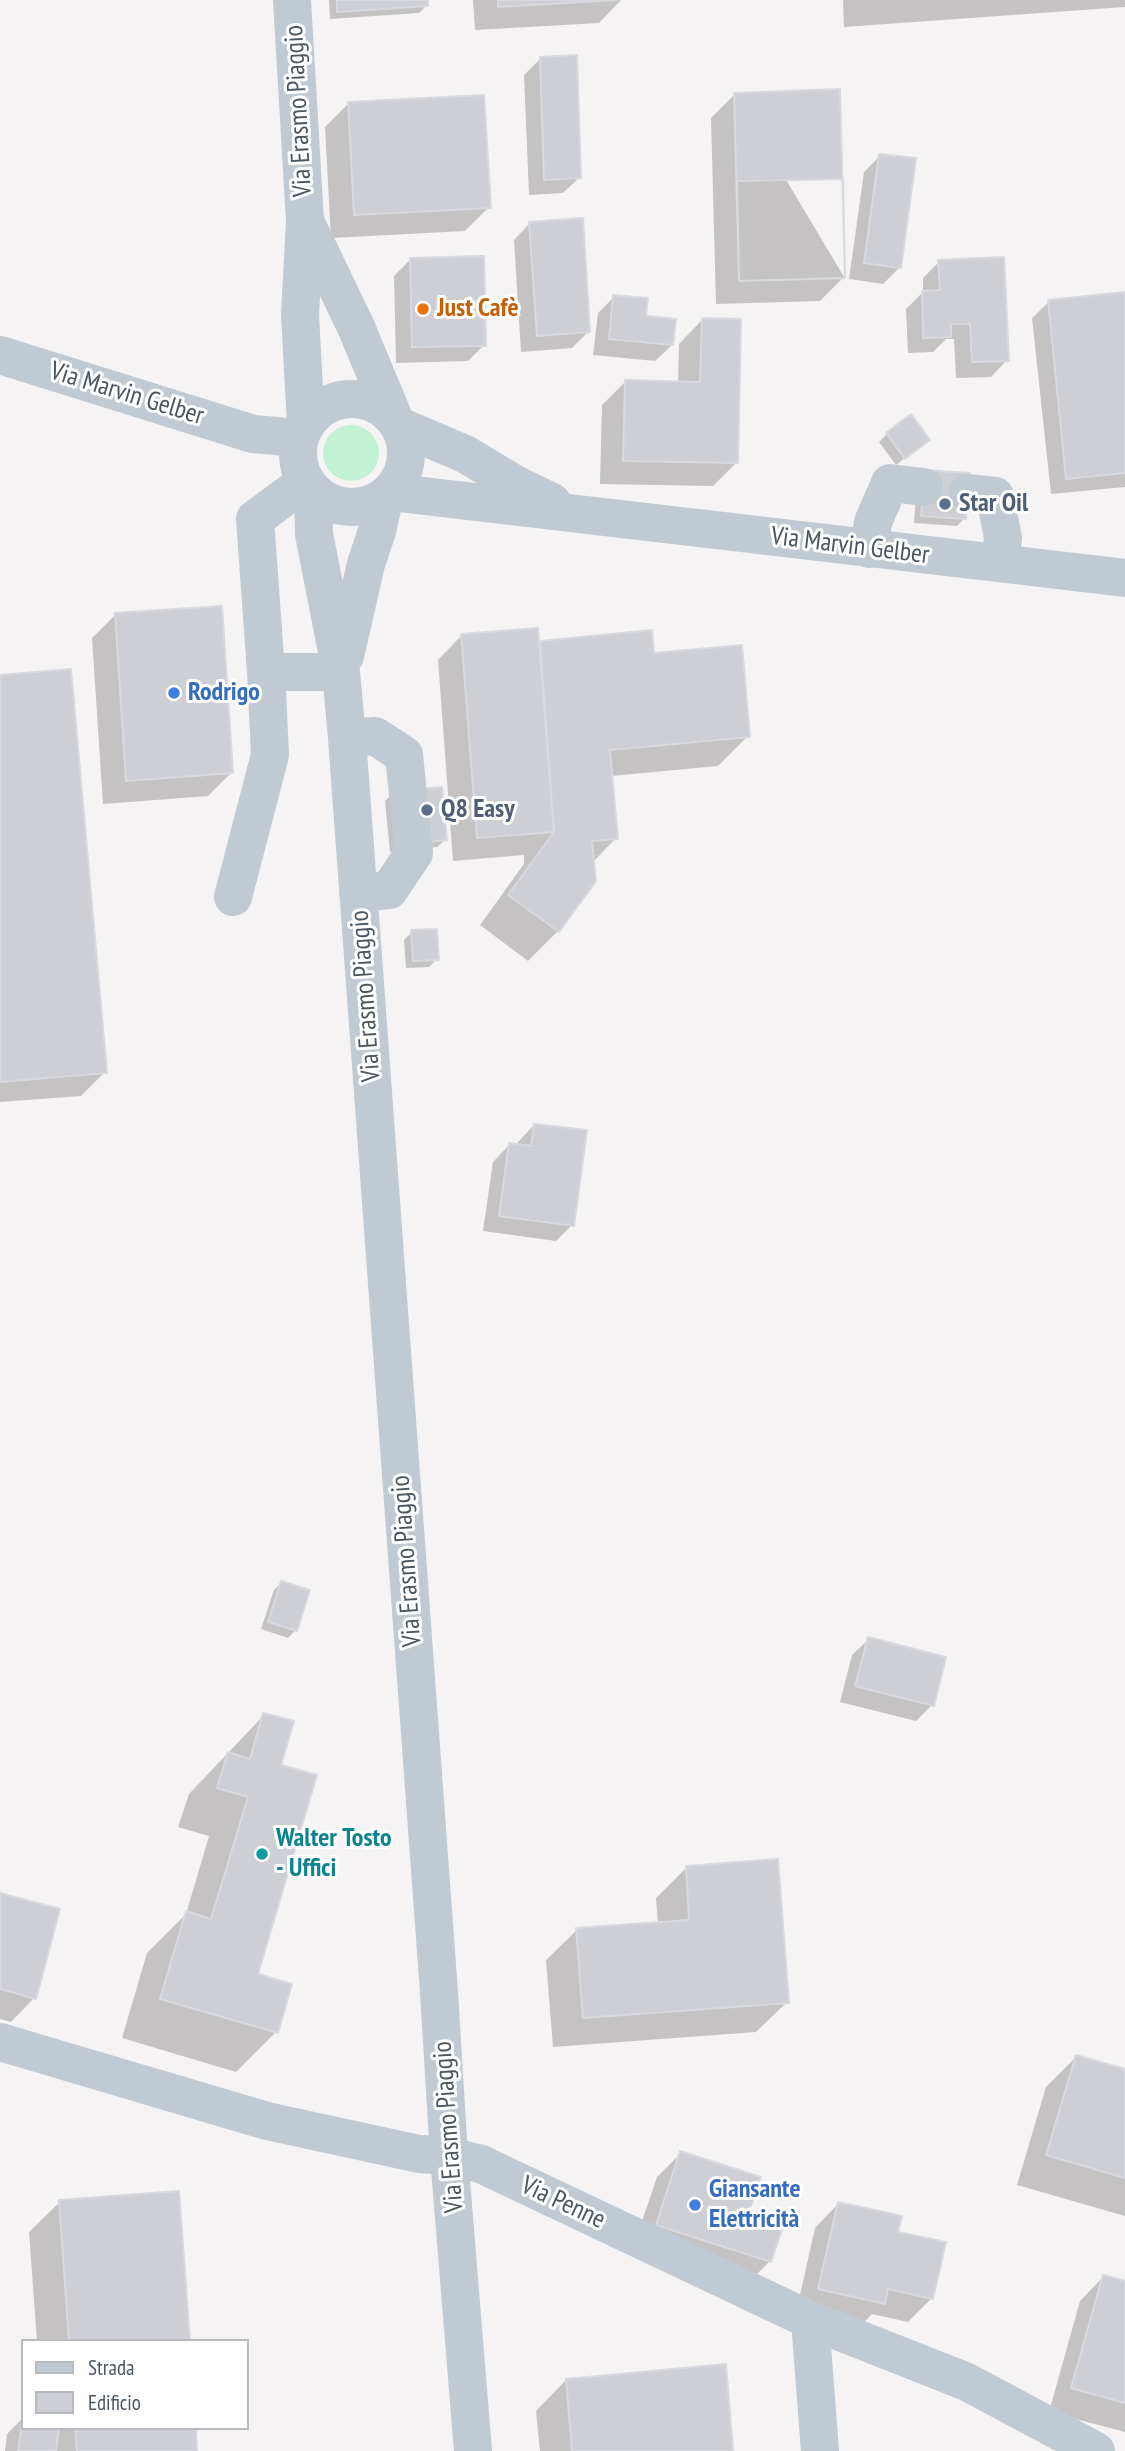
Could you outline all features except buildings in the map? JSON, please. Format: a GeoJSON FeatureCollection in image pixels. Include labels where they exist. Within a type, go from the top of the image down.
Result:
{"type":"FeatureCollection","features":[{"type":"Feature","properties":{"kind":"street","name":"Via Erasmo Piaggio"},"geometry":{"type":"LineString","coordinates":[[292,0],[305,221],[300,315],[305,461],[314,534],[341,672],[449,2156],[473,2451]]}},
{"type":"Feature","properties":{"kind":"street","name":"Via Erasmo Piaggio"},"geometry":{"type":"LineString","coordinates":[[305,221],[356,327],[396,421]]}},
{"type":"Feature","properties":{"kind":"street","name":"Via Marvin Gelber"},"geometry":{"type":"LineString","coordinates":[[0,355],[253,434],[274,452],[305,461]]}},
{"type":"Feature","properties":{"kind":"street"},"geometry":{"type":"LineString","coordinates":[[233,897],[270,755],[255,519],[305,461],[314,413],[326,405],[340,400],[369,401],[396,421],[407,449],[403,473],[388,494],[371,504],[356,507],[340,507],[325,501],[305,461]]}},
{"type":"Feature","properties":{"kind":"street","name":"Via Marvin Gelber"},"geometry":{"type":"LineString","coordinates":[[396,421],[465,454],[515,484],[576,514]]}},
{"type":"Feature","properties":{"kind":"street"},"geometry":{"type":"LineString","coordinates":[[869,549],[873,522],[890,483],[923,487]]}},
{"type":"Feature","properties":{"kind":"street"},"geometry":{"type":"LineString","coordinates":[[968,493],[995,496],[1003,538],[1000,563]]}},
{"type":"Feature","properties":{"kind":"street","name":"Via Erasmo Piaggio"},"geometry":{"type":"LineString","coordinates":[[341,672],[366,564],[388,494]]}},
{"type":"Feature","properties":{"kind":"street","name":"Via Marvin Gelber"},"geometry":{"type":"LineString","coordinates":[[388,494],[1125,578]]}},
{"type":"Feature","properties":{"kind":"street"},"geometry":{"type":"LineString","coordinates":[[266,672],[341,672]]}},
{"type":"Feature","properties":{"kind":"street"},"geometry":{"type":"LineString","coordinates":[[346,738],[375,736],[404,755],[414,853],[389,890],[358,893]]}},
{"type":"Feature","properties":{"kind":"street","name":"Via Penne"},"geometry":{"type":"LineString","coordinates":[[0,2042],[267,2121],[419,2154],[449,2156],[481,2164],[810,2320],[967,2382],[1096,2451]]}},
{"type":"Feature","properties":{"kind":"street"},"geometry":{"type":"LineString","coordinates":[[810,2320],[820,2451]]}},
{"type":"Feature","properties":{"kind":"green space"},"geometry":{"type":"Polygon","coordinates":[[[346,425],[356,425],[371,433],[377,442],[377,464],[371,473],[356,481],[346,481],[328,469],[323,458],[323,448],[335,430],[346,425]]]}},
{"type":"Feature","properties":{"kind":"place","name":"Just Cafè"},"geometry":{"type":"Point","coordinates":[423,309]}},
{"type":"Feature","properties":{"kind":"place","name":"Star Oil"},"geometry":{"type":"Point","coordinates":[945,504]}},
{"type":"Feature","properties":{"kind":"place","name":"Rodrigo"},"geometry":{"type":"Point","coordinates":[174,693]}},
{"type":"Feature","properties":{"kind":"place","name":"Q8 Easy"},"geometry":{"type":"Point","coordinates":[427,810]}},
{"type":"Feature","properties":{"kind":"place","name":"Walter Tosto - Uffici"},"geometry":{"type":"Point","coordinates":[262,1854]}},
{"type":"Feature","properties":{"kind":"place","name":"Giansante Elettricità"},"geometry":{"type":"Point","coordinates":[695,2205]}}]}
